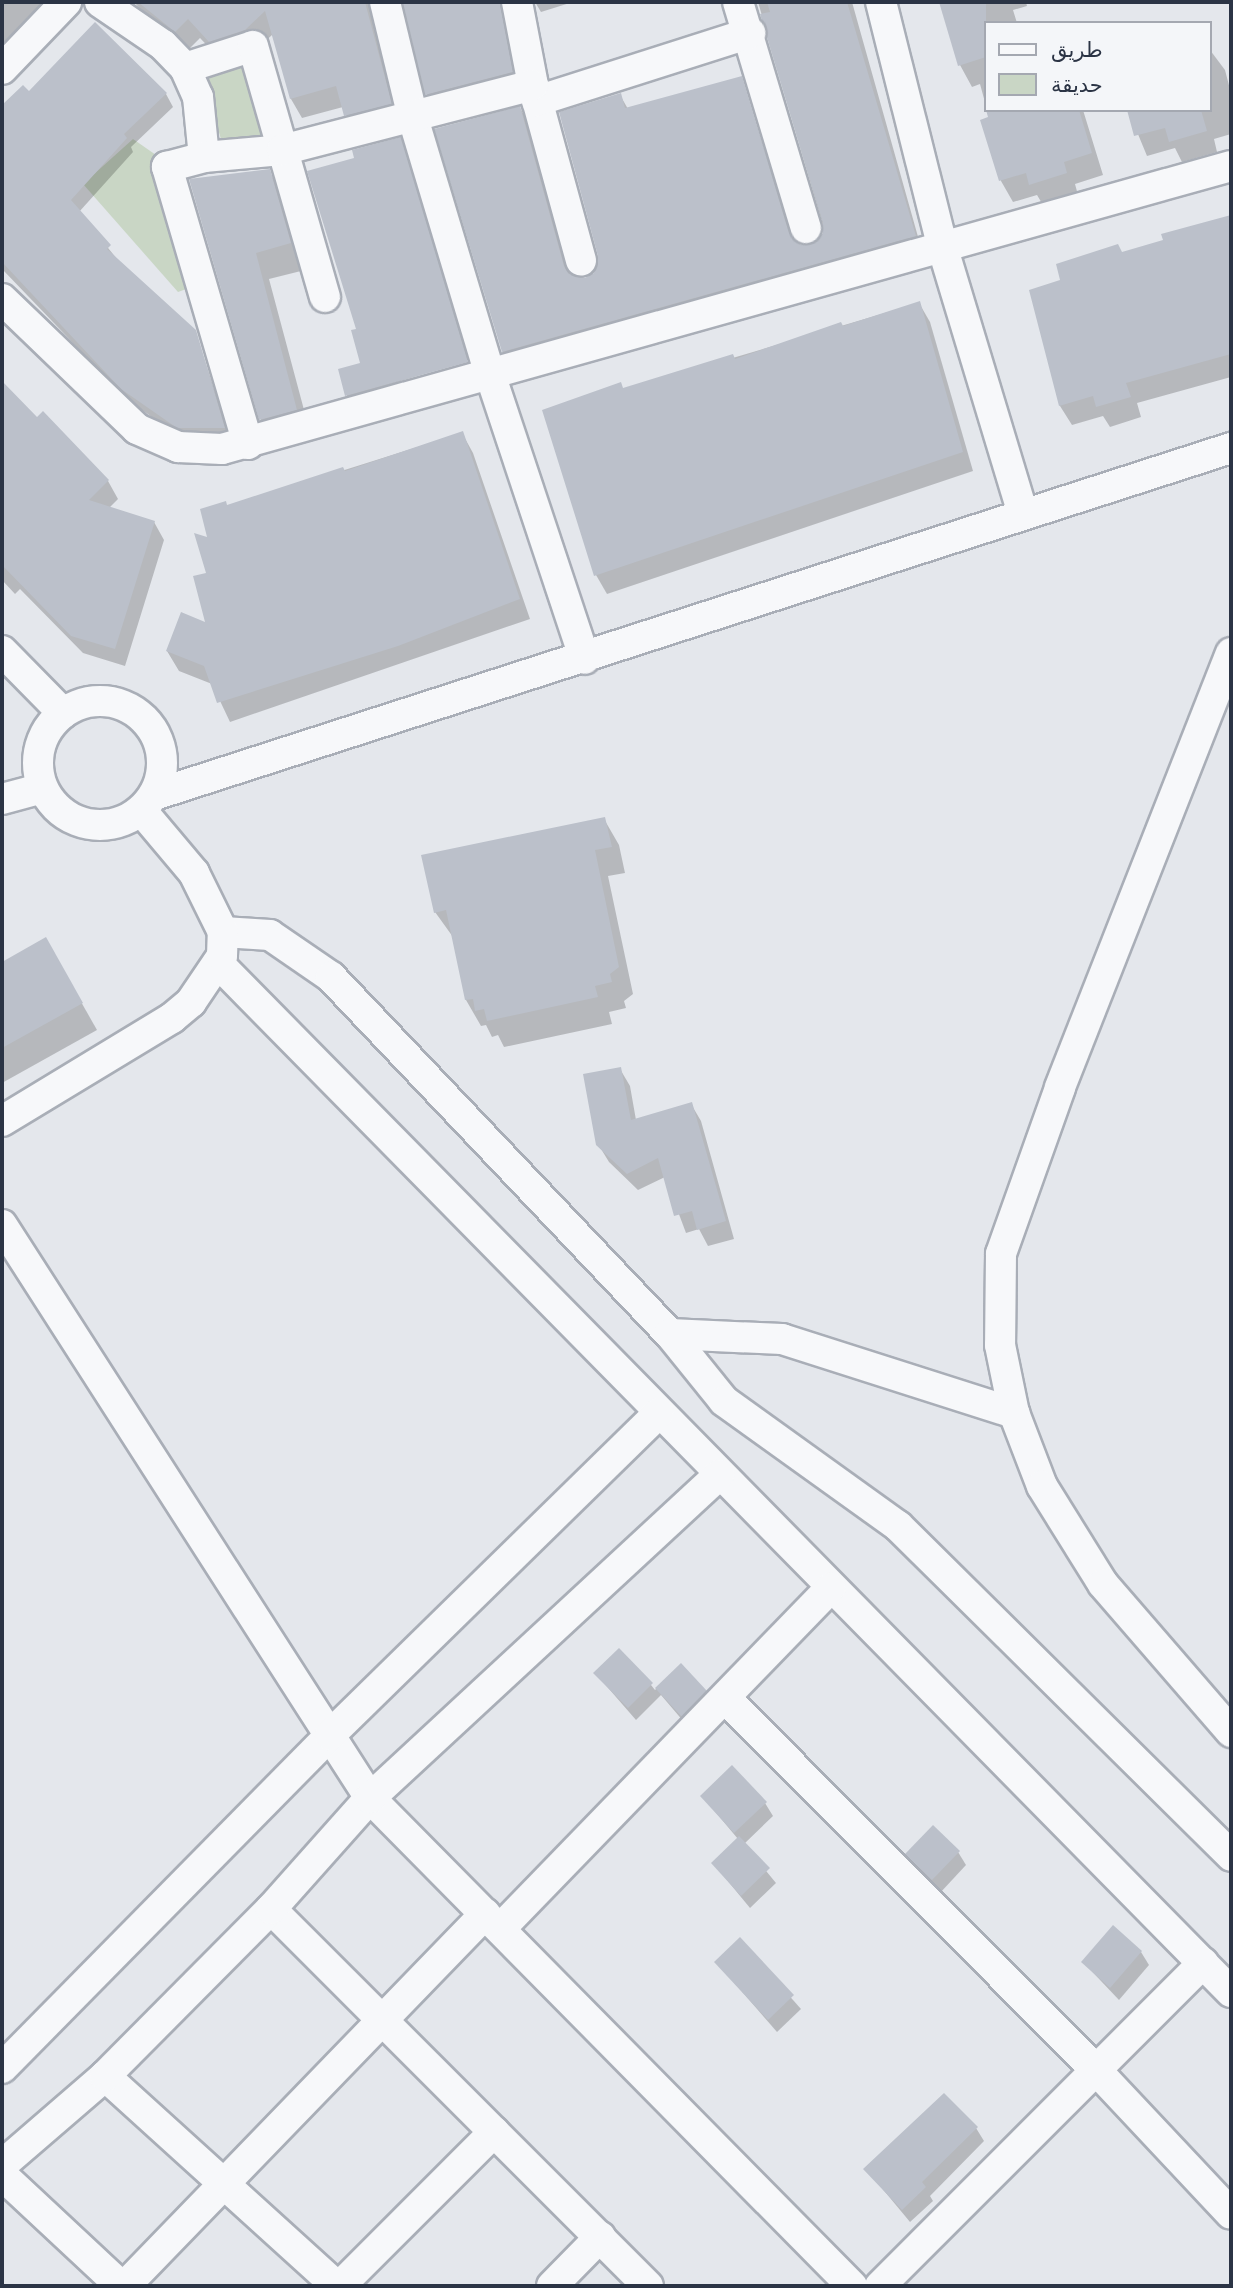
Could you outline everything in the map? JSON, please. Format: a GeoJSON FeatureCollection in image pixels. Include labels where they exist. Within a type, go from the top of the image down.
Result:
{"type":"FeatureCollection","features":[{"type":"Feature","properties":{"kind":"street"},"geometry":{"type":"LineString","coordinates":[[2,69],[66,2]]}},
{"type":"Feature","properties":{"kind":"street"},"geometry":{"type":"LineString","coordinates":[[100,2],[163,45],[186,68],[198,97],[204,157]]}},
{"type":"Feature","properties":{"kind":"street"},"geometry":{"type":"LineString","coordinates":[[385,2],[414,118],[490,374],[585,659]]}},
{"type":"Feature","properties":{"kind":"street"},"geometry":{"type":"LineString","coordinates":[[517,2],[535,94],[581,261]]}},
{"type":"Feature","properties":{"kind":"street"},"geometry":{"type":"LineString","coordinates":[[738,2],[750,33],[806,228]]}},
{"type":"Feature","properties":{"kind":"street"},"geometry":{"type":"LineString","coordinates":[[881,2],[943,249],[1023,514]]}},
{"type":"Feature","properties":{"kind":"street"},"geometry":{"type":"LineString","coordinates":[[248,444],[203,283],[166,173],[168,166],[204,157],[282,150],[414,118],[535,94],[750,33]]}},
{"type":"Feature","properties":{"kind":"street"},"geometry":{"type":"LineString","coordinates":[[186,68],[253,46],[282,150],[287,152],[325,297]]}},
{"type":"Feature","properties":{"kind":"street"},"geometry":{"type":"LineString","coordinates":[[2,299],[124,418],[150,437],[192,449],[248,444],[1231,166]]}},
{"type":"Feature","properties":{"kind":"street"},"geometry":{"type":"LineString","coordinates":[[147,802],[162,762],[152,730],[141,717],[127,708],[94,701],[63,713],[43,740],[39,772],[43,788],[64,814],[79,822],[112,824],[147,802],[1231,448]]}},
{"type":"Feature","properties":{"kind":"street"},"geometry":{"type":"LineString","coordinates":[[2,651],[63,713]]}},
{"type":"Feature","properties":{"kind":"street"},"geometry":{"type":"LineString","coordinates":[[1231,653],[1060,1088],[1001,1254],[1000,1345],[1014,1413],[1042,1486],[1103,1584],[1231,1732]]}},
{"type":"Feature","properties":{"kind":"street"},"geometry":{"type":"LineString","coordinates":[[2,799],[43,788]]}},
{"type":"Feature","properties":{"kind":"street"},"geometry":{"type":"LineString","coordinates":[[2,1121],[172,1018],[191,1002],[218,963],[223,932],[194,873],[147,802]]}},
{"type":"Feature","properties":{"kind":"street"},"geometry":{"type":"LineString","coordinates":[[223,932],[270,935],[331,977],[670,1334],[724,1401],[898,1526],[1231,1856]]}},
{"type":"Feature","properties":{"kind":"street"},"geometry":{"type":"LineString","coordinates":[[218,963],[719,1475],[1231,1992]]}},
{"type":"Feature","properties":{"kind":"street"},"geometry":{"type":"LineString","coordinates":[[2,1225],[370,1798],[852,2286]]}},
{"type":"Feature","properties":{"kind":"street"},"geometry":{"type":"LineString","coordinates":[[670,1334],[782,1339],[1014,1413]]}},
{"type":"Feature","properties":{"kind":"street"},"geometry":{"type":"LineString","coordinates":[[2,2068],[330,1735],[659,1413]]}},
{"type":"Feature","properties":{"kind":"street"},"geometry":{"type":"LineString","coordinates":[[2,2165],[104,2076],[271,1909],[370,1798],[719,1475]]}},
{"type":"Feature","properties":{"kind":"street"},"geometry":{"type":"LineString","coordinates":[[2,2175],[123,2286],[222,2182],[384,2021],[492,1922],[725,1698],[831,1588]]}},
{"type":"Feature","properties":{"kind":"street"},"geometry":{"type":"LineString","coordinates":[[725,1698],[1096,2070],[1231,2214]]}},
{"type":"Feature","properties":{"kind":"street"},"geometry":{"type":"LineString","coordinates":[[271,1909],[648,2286]]}},
{"type":"Feature","properties":{"kind":"street"},"geometry":{"type":"LineString","coordinates":[[880,2286],[1203,1963]]}},
{"type":"Feature","properties":{"kind":"street"},"geometry":{"type":"LineString","coordinates":[[104,2076],[338,2286],[494,2132]]}},
{"type":"Feature","properties":{"kind":"street"},"geometry":{"type":"LineString","coordinates":[[552,2286],[600,2238]]}},
{"type":"Feature","properties":{"kind":"green space"},"geometry":{"type":"Polygon","coordinates":[[[254,52],[277,130],[223,146],[200,68],[254,52]]]}},
{"type":"Feature","properties":{"kind":"green space"},"geometry":{"type":"Polygon","coordinates":[[[133,139],[156,155],[203,283],[178,292],[83,184],[133,139]]]}},
{"type":"Feature","properties":{"kind":"building"},"geometry":{"type":"Polygon","coordinates":[[[138,2],[365,2],[392,104],[344,116],[336,86],[290,99],[265,11],[245,30],[209,42],[188,19],[175,32],[138,2]]]}},
{"type":"Feature","properties":{"kind":"building"},"geometry":{"type":"Polygon","coordinates":[[[500,2],[513,72],[425,95],[403,4],[500,2]]]}},
{"type":"Feature","properties":{"kind":"building"},"geometry":{"type":"Polygon","coordinates":[[[767,2],[847,2],[916,236],[502,352],[434,129],[520,106],[564,266],[569,274],[585,278],[594,273],[598,256],[559,112],[621,93],[625,108],[742,76],[789,233],[801,245],[812,244],[823,233],[823,223],[760,14],[770,12],[767,2]]]}},
{"type":"Feature","properties":{"kind":"building"},"geometry":{"type":"Polygon","coordinates":[[[939,2],[986,2],[984,58],[958,66],[939,2]]]}},
{"type":"Feature","properties":{"kind":"building"},"geometry":{"type":"Polygon","coordinates":[[[95,22],[167,93],[124,134],[127,138],[71,200],[111,245],[107,249],[196,330],[225,428],[177,428],[121,389],[2,262],[2,105],[23,85],[29,91],[95,22]]]}},
{"type":"Feature","properties":{"kind":"building"},"geometry":{"type":"Polygon","coordinates":[[[987,112],[1080,112],[1092,153],[1064,162],[1067,173],[1029,185],[1026,173],[999,181],[980,120],[988,117],[987,112]]]}},
{"type":"Feature","properties":{"kind":"building"},"geometry":{"type":"Polygon","coordinates":[[[1128,112],[1202,112],[1207,131],[1169,142],[1165,128],[1134,136],[1128,112]]]}},
{"type":"Feature","properties":{"kind":"building"},"geometry":{"type":"Polygon","coordinates":[[[401,137],[468,362],[345,396],[338,369],[360,363],[351,330],[356,329],[307,171],[354,158],[352,150],[401,137]]]}},
{"type":"Feature","properties":{"kind":"building"},"geometry":{"type":"Polygon","coordinates":[[[270,169],[291,243],[256,253],[297,410],[259,420],[189,179],[270,169]]]}},
{"type":"Feature","properties":{"kind":"building"},"geometry":{"type":"Polygon","coordinates":[[[1231,215],[1231,354],[1126,383],[1131,397],[1096,407],[1093,396],[1059,406],[1029,290],[1060,280],[1056,264],[1118,244],[1122,252],[1163,240],[1161,234],[1231,215]]]}},
{"type":"Feature","properties":{"kind":"building"},"geometry":{"type":"Polygon","coordinates":[[[920,301],[963,452],[594,576],[542,410],[621,382],[623,388],[733,354],[735,359],[841,322],[843,326],[920,301]]]}},
{"type":"Feature","properties":{"kind":"building"},"geometry":{"type":"Polygon","coordinates":[[[2,381],[37,417],[43,411],[109,480],[89,500],[155,521],[115,649],[71,636],[2,565],[2,381]]]}},
{"type":"Feature","properties":{"kind":"building"},"geometry":{"type":"Polygon","coordinates":[[[463,431],[520,599],[398,646],[217,703],[204,666],[166,651],[181,612],[205,622],[193,576],[206,573],[194,533],[207,537],[200,509],[226,501],[227,505],[343,467],[345,471],[463,431]]]}},
{"type":"Feature","properties":{"kind":"building"},"geometry":{"type":"Polygon","coordinates":[[[605,817],[612,847],[595,850],[619,967],[610,974],[612,982],[595,986],[598,997],[487,1021],[484,1009],[475,1011],[473,999],[465,1000],[446,910],[434,913],[421,855],[605,817]]]}},
{"type":"Feature","properties":{"kind":"building"},"geometry":{"type":"Polygon","coordinates":[[[46,937],[83,1003],[2,1048],[2,962],[46,937]]]}},
{"type":"Feature","properties":{"kind":"building"},"geometry":{"type":"Polygon","coordinates":[[[621,1067],[631,1120],[692,1102],[726,1221],[697,1230],[692,1211],[674,1216],[658,1158],[627,1174],[596,1145],[583,1074],[621,1067]]]}},
{"type":"Feature","properties":{"kind":"building"},"geometry":{"type":"Polygon","coordinates":[[[619,1648],[653,1683],[628,1708],[593,1673],[619,1648]]]}},
{"type":"Feature","properties":{"kind":"building"},"geometry":{"type":"Polygon","coordinates":[[[681,1663],[707,1691],[682,1717],[655,1688],[681,1663]]]}},
{"type":"Feature","properties":{"kind":"building"},"geometry":{"type":"Polygon","coordinates":[[[732,1765],[767,1802],[734,1833],[700,1796],[732,1765]]]}},
{"type":"Feature","properties":{"kind":"building"},"geometry":{"type":"Polygon","coordinates":[[[933,1825],[960,1851],[932,1880],[905,1854],[933,1825]]]}},
{"type":"Feature","properties":{"kind":"building"},"geometry":{"type":"Polygon","coordinates":[[[739,1836],[770,1868],[741,1896],[711,1863],[739,1836]]]}},
{"type":"Feature","properties":{"kind":"building"},"geometry":{"type":"Polygon","coordinates":[[[1113,1925],[1142,1951],[1110,1988],[1081,1962],[1113,1925]]]}},
{"type":"Feature","properties":{"kind":"building"},"geometry":{"type":"Polygon","coordinates":[[[740,1937],[794,1995],[768,2020],[714,1962],[740,1937]]]}},
{"type":"Feature","properties":{"kind":"building"},"geometry":{"type":"Polygon","coordinates":[[[944,2093],[978,2127],[922,2182],[926,2187],[902,2210],[863,2169],[944,2093]]]}}]}
